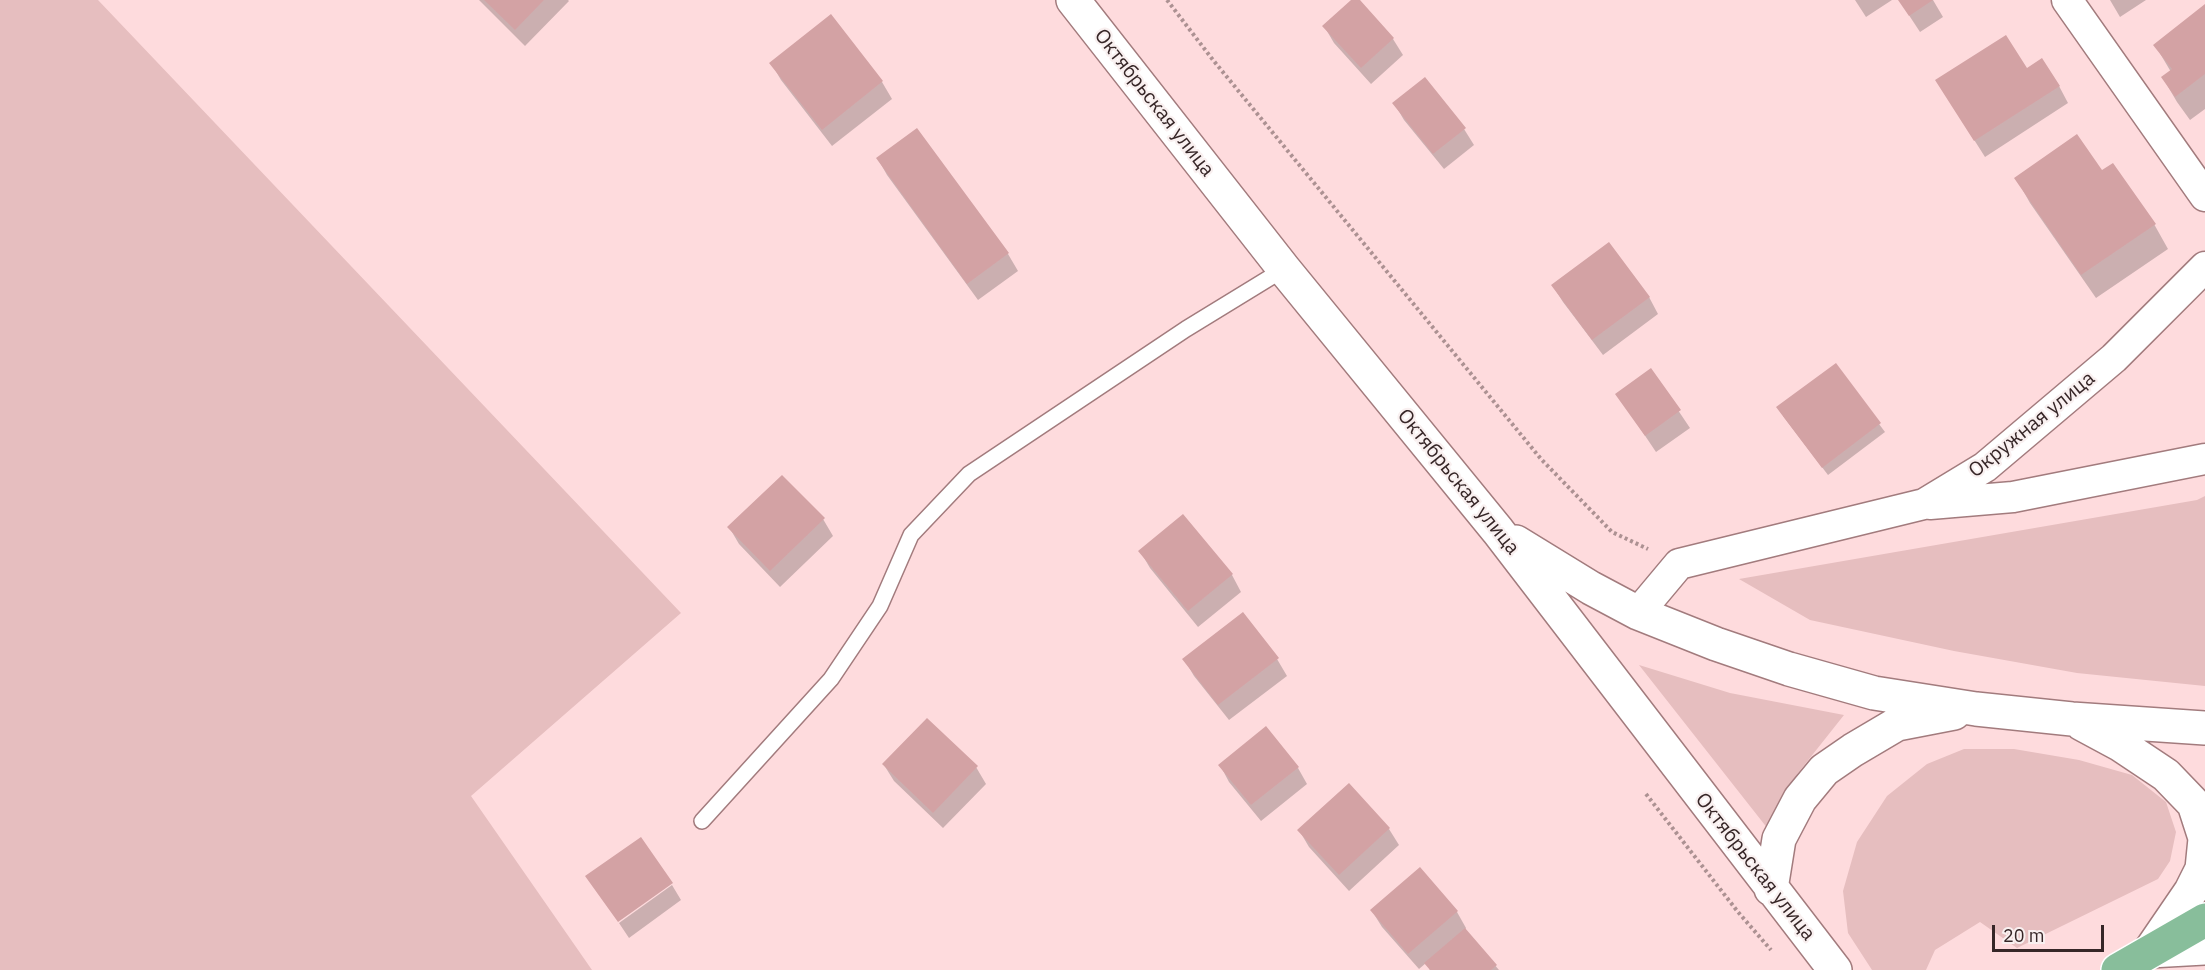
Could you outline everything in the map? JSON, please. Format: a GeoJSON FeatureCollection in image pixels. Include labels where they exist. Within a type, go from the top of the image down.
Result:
{"type":"FeatureCollection","features":[{"type":"Feature","properties":{"kind":"highway"},"geometry":{"type":"LineString","coordinates":[[2118,970],[2205,920]]}},
{"type":"Feature","properties":{"kind":"main road","name":"Октябрьская улица"},"geometry":{"type":"LineString","coordinates":[[1073,0],[1284,269],[1498,531],[1835,970]]}},
{"type":"Feature","properties":{"kind":"main road"},"geometry":{"type":"LineString","coordinates":[[1498,531],[1591,588],[1638,613],[1726,647],[1863,690],[1976,709],[2205,728]]}},
{"type":"Feature","properties":{"kind":"main road"},"geometry":{"type":"LineString","coordinates":[[1771,889],[1779,839],[1800,799],[1824,770],[1897,724],[1976,709]]}},
{"type":"Feature","properties":{"kind":"main road"},"geometry":{"type":"LineString","coordinates":[[2072,718],[2121,745],[2166,775],[2194,804],[2205,839],[2202,869],[2191,891],[2150,951]]}},
{"type":"Feature","properties":{"kind":"main road"},"geometry":{"type":"LineString","coordinates":[[2150,951],[2205,948]]}},
{"type":"Feature","properties":{"kind":"street"},"geometry":{"type":"LineString","coordinates":[[2067,0],[2205,196]]}},
{"type":"Feature","properties":{"kind":"street","name":"Окружная улица"},"geometry":{"type":"LineString","coordinates":[[1679,564],[1924,504],[1985,467],[2028,431],[2114,358],[2205,267]]}},
{"type":"Feature","properties":{"kind":"street"},"geometry":{"type":"LineString","coordinates":[[1924,504],[2013,497],[2205,459]]}},
{"type":"Feature","properties":{"kind":"street"},"geometry":{"type":"LineString","coordinates":[[1638,613],[1679,564]]}},
{"type":"Feature","properties":{"kind":"lane"},"geometry":{"type":"LineString","coordinates":[[702,821],[831,679],[880,606],[910,535],[969,474],[1186,329],[1284,269]]}},
{"type":"Feature","properties":{"kind":"path"},"geometry":{"type":"LineString","coordinates":[[1167,0],[1213,60],[1541,459],[1612,532],[1679,564]]}},
{"type":"Feature","properties":{"kind":"path"},"geometry":{"type":"LineString","coordinates":[[1646,794],[1738,912],[1776,956]]}},
{"type":"Feature","properties":{"kind":"shaded area"},"geometry":{"type":"Polygon","coordinates":[[[0,0],[98,0],[681,613],[471,796],[592,970],[0,970],[0,0]]]}},
{"type":"Feature","properties":{"kind":"shaded area"},"geometry":{"type":"Polygon","coordinates":[[[2205,496],[2205,686],[2077,673],[1954,651],[1810,620],[1739,579],[2197,500],[2205,496]]]}},
{"type":"Feature","properties":{"kind":"shaded area"},"geometry":{"type":"Polygon","coordinates":[[[1639,665],[1730,693],[1844,715],[1798,773],[1768,829],[1639,665]]]}},
{"type":"Feature","properties":{"kind":"shaded area"},"geometry":{"type":"Polygon","coordinates":[[[1964,749],[2014,749],[2079,760],[2132,775],[2166,802],[2176,832],[2170,861],[2158,879],[2017,948],[1980,922],[1935,950],[1926,970],[1872,970],[1848,933],[1843,891],[1857,842],[1887,796],[1927,764],[1964,749]]]}},
{"type":"Feature","properties":{"kind":"building"},"geometry":{"type":"Polygon","coordinates":[[[484,0],[544,0],[515,30],[484,0]]]}},
{"type":"Feature","properties":{"kind":"building"},"geometry":{"type":"Polygon","coordinates":[[[1351,0],[1360,0],[1394,38],[1361,68],[1322,26],[1351,0]]]}},
{"type":"Feature","properties":{"kind":"building"},"geometry":{"type":"Polygon","coordinates":[[[1898,0],[1933,0],[1909,16],[1898,0]]]}},
{"type":"Feature","properties":{"kind":"building"},"geometry":{"type":"Polygon","coordinates":[[[2205,4],[2205,74],[2175,97],[2161,77],[2172,69],[2153,45],[2205,4]]]}},
{"type":"Feature","properties":{"kind":"building"},"geometry":{"type":"Polygon","coordinates":[[[831,14],[883,81],[822,130],[769,63],[831,14]]]}},
{"type":"Feature","properties":{"kind":"building"},"geometry":{"type":"Polygon","coordinates":[[[2006,35],[2027,68],[2042,58],[2060,86],[1974,141],[1935,80],[2006,35]]]}},
{"type":"Feature","properties":{"kind":"building"},"geometry":{"type":"Polygon","coordinates":[[[1425,77],[1466,128],[1433,154],[1392,103],[1425,77]]]}},
{"type":"Feature","properties":{"kind":"building"},"geometry":{"type":"Polygon","coordinates":[[[917,128],[1009,253],[967,284],[876,158],[917,128]]]}},
{"type":"Feature","properties":{"kind":"building"},"geometry":{"type":"Polygon","coordinates":[[[2077,134],[2102,170],[2113,163],[2156,224],[2081,275],[2014,178],[2077,134]]]}},
{"type":"Feature","properties":{"kind":"building"},"geometry":{"type":"Polygon","coordinates":[[[1609,242],[1650,297],[1592,340],[1551,285],[1609,242]]]}},
{"type":"Feature","properties":{"kind":"building"},"geometry":{"type":"Polygon","coordinates":[[[1836,363],[1881,423],[1822,468],[1776,407],[1836,363]]]}},
{"type":"Feature","properties":{"kind":"building"},"geometry":{"type":"Polygon","coordinates":[[[1651,368],[1681,410],[1645,436],[1615,394],[1651,368]]]}},
{"type":"Feature","properties":{"kind":"building"},"geometry":{"type":"Polygon","coordinates":[[[782,475],[825,518],[770,571],[727,527],[782,475]]]}},
{"type":"Feature","properties":{"kind":"building"},"geometry":{"type":"Polygon","coordinates":[[[1183,514],[1233,574],[1188,611],[1138,551],[1183,514]]]}},
{"type":"Feature","properties":{"kind":"building"},"geometry":{"type":"Polygon","coordinates":[[[1243,612],[1279,658],[1218,705],[1182,659],[1243,612]]]}},
{"type":"Feature","properties":{"kind":"building"},"geometry":{"type":"Polygon","coordinates":[[[927,718],[978,766],[933,813],[882,764],[927,718]]]}},
{"type":"Feature","properties":{"kind":"building"},"geometry":{"type":"Polygon","coordinates":[[[1266,726],[1299,767],[1251,805],[1218,765],[1266,726]]]}},
{"type":"Feature","properties":{"kind":"building"},"geometry":{"type":"Polygon","coordinates":[[[1349,783],[1390,828],[1339,875],[1297,830],[1349,783]]]}},
{"type":"Feature","properties":{"kind":"building"},"geometry":{"type":"Polygon","coordinates":[[[641,837],[673,883],[618,922],[585,876],[641,837]]]}},
{"type":"Feature","properties":{"kind":"building"},"geometry":{"type":"Polygon","coordinates":[[[1420,867],[1458,911],[1408,954],[1370,910],[1420,867]]]}},
{"type":"Feature","properties":{"kind":"building"},"geometry":{"type":"Polygon","coordinates":[[[1465,928],[1497,965],[1491,970],[1430,970],[1424,963],[1465,928]]]}}]}
